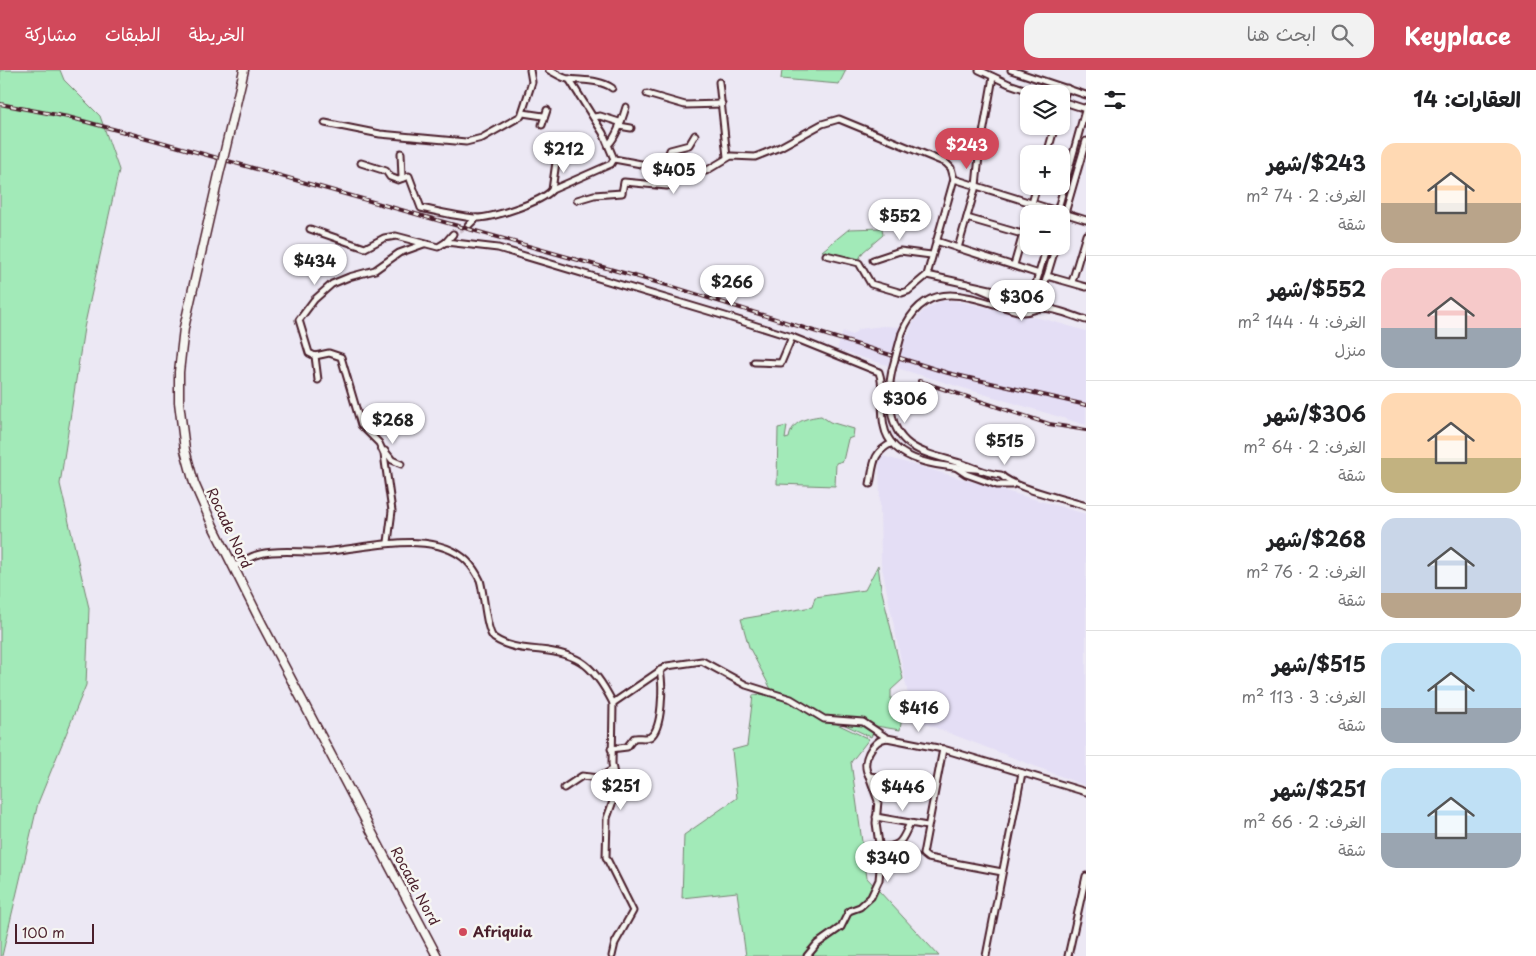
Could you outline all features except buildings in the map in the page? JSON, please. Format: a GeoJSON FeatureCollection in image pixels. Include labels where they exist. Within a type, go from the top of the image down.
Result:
{"type":"FeatureCollection","features":[{"type":"Feature","properties":{"kind":"highway","name":"Rocade Nord"},"geometry":{"type":"LineString","coordinates":[[244,70],[184,328],[179,387],[181,426],[190,471],[233,567],[437,956]]}},
{"type":"Feature","properties":{"kind":"street"},"geometry":{"type":"LineString","coordinates":[[325,123],[380,134],[466,142],[482,138],[516,120],[523,113],[532,79],[530,70]]}},
{"type":"Feature","properties":{"kind":"street"},"geometry":{"type":"LineString","coordinates":[[549,70],[569,79],[578,78],[612,88]]}},
{"type":"Feature","properties":{"kind":"street"},"geometry":{"type":"LineString","coordinates":[[979,70],[1020,87]]}},
{"type":"Feature","properties":{"kind":"street"},"geometry":{"type":"LineString","coordinates":[[1011,70],[1058,85]]}},
{"type":"Feature","properties":{"kind":"street"},"geometry":{"type":"LineString","coordinates":[[958,248],[976,186],[982,133],[993,77]]}},
{"type":"Feature","properties":{"kind":"street"},"geometry":{"type":"LineString","coordinates":[[569,79],[594,117],[614,159]]}},
{"type":"Feature","properties":{"kind":"street"},"geometry":{"type":"LineString","coordinates":[[719,82],[727,157]]}},
{"type":"Feature","properties":{"kind":"street"},"geometry":{"type":"LineString","coordinates":[[1070,89],[1086,95]]}},
{"type":"Feature","properties":{"kind":"street"},"geometry":{"type":"LineString","coordinates":[[647,94],[685,105],[722,104]]}},
{"type":"Feature","properties":{"kind":"street"},"geometry":{"type":"LineString","coordinates":[[1059,205],[1086,108],[1070,104]]}},
{"type":"Feature","properties":{"kind":"street"},"geometry":{"type":"LineString","coordinates":[[608,144],[614,138],[626,107]]}},
{"type":"Feature","properties":{"kind":"street"},"geometry":{"type":"LineString","coordinates":[[542,125],[543,116],[547,110]]}},
{"type":"Feature","properties":{"kind":"street"},"geometry":{"type":"LineString","coordinates":[[523,113],[543,116]]}},
{"type":"Feature","properties":{"kind":"street"},"geometry":{"type":"LineString","coordinates":[[594,117],[600,116],[631,128]]}},
{"type":"Feature","properties":{"kind":"street"},"geometry":{"type":"LineString","coordinates":[[614,159],[652,166],[665,164],[672,166],[681,173],[706,171],[727,157],[755,156],[789,143],[822,124],[839,119],[946,163],[951,168],[954,179],[927,275],[908,291],[902,293],[871,284],[860,263],[826,255]]}},
{"type":"Feature","properties":{"kind":"street"},"geometry":{"type":"LineString","coordinates":[[665,164],[670,150],[689,145],[695,135]]}},
{"type":"Feature","properties":{"kind":"street"},"geometry":{"type":"LineString","coordinates":[[1068,205],[1086,142]]}},
{"type":"Feature","properties":{"kind":"street"},"geometry":{"type":"LineString","coordinates":[[401,153],[402,178]]}},
{"type":"Feature","properties":{"kind":"street"},"geometry":{"type":"LineString","coordinates":[[552,190],[557,155]]}},
{"type":"Feature","properties":{"kind":"street"},"geometry":{"type":"LineString","coordinates":[[361,163],[386,171],[390,177],[398,180],[410,176],[421,208],[476,218],[520,208],[547,196],[552,190],[610,164],[614,159]]}},
{"type":"Feature","properties":{"kind":"street"},"geometry":{"type":"LineString","coordinates":[[576,200],[622,193],[623,182],[667,186],[674,184],[681,173]]}},
{"type":"Feature","properties":{"kind":"street"},"geometry":{"type":"LineString","coordinates":[[954,179],[1038,205]]}},
{"type":"Feature","properties":{"kind":"street"},"geometry":{"type":"LineString","coordinates":[[1032,203],[1034,195]]}},
{"type":"Feature","properties":{"kind":"street"},"geometry":{"type":"LineString","coordinates":[[1070,215],[1086,220]]}},
{"type":"Feature","properties":{"kind":"street"},"geometry":{"type":"LineString","coordinates":[[468,226],[476,218]]}},
{"type":"Feature","properties":{"kind":"street"},"geometry":{"type":"LineString","coordinates":[[967,218],[1020,233]]}},
{"type":"Feature","properties":{"kind":"street"},"geometry":{"type":"LineString","coordinates":[[310,229],[364,248],[389,237],[396,236],[438,246],[446,242],[453,234]]}},
{"type":"Feature","properties":{"kind":"street"},"geometry":{"type":"LineString","coordinates":[[1072,282],[1086,235]]}},
{"type":"Feature","properties":{"kind":"street"},"geometry":{"type":"LineString","coordinates":[[936,241],[1039,274]]}},
{"type":"Feature","properties":{"kind":"street"},"geometry":{"type":"LineString","coordinates":[[446,242],[498,248],[792,337],[879,372],[884,426],[892,443],[905,454],[939,466],[976,469]]}},
{"type":"Feature","properties":{"kind":"street"},"geometry":{"type":"LineString","coordinates":[[1014,265],[1020,242]]}},
{"type":"Feature","properties":{"kind":"street"},"geometry":{"type":"LineString","coordinates":[[401,464],[392,460],[361,425],[341,357],[329,353],[315,356],[309,353],[299,320],[314,300],[332,284],[375,270],[399,253],[424,244]]}},
{"type":"Feature","properties":{"kind":"street"},"geometry":{"type":"LineString","coordinates":[[873,260],[900,251],[931,256]]}},
{"type":"Feature","properties":{"kind":"street"},"geometry":{"type":"LineString","coordinates":[[1028,306],[1044,255]]}},
{"type":"Feature","properties":{"kind":"street"},"geometry":{"type":"LineString","coordinates":[[1003,481],[1001,475],[976,469],[913,448],[898,433],[892,419],[889,395],[892,370],[902,333],[911,314],[926,299],[938,296],[959,296],[1026,312],[1039,305],[1053,255]]}},
{"type":"Feature","properties":{"kind":"street"},"geometry":{"type":"LineString","coordinates":[[927,275],[1031,297],[1039,305]]}},
{"type":"Feature","properties":{"kind":"street"},"geometry":{"type":"LineString","coordinates":[[1047,276],[1086,287]]}},
{"type":"Feature","properties":{"kind":"street"},"geometry":{"type":"LineString","coordinates":[[974,286],[1028,306]]}},
{"type":"Feature","properties":{"kind":"street"},"geometry":{"type":"LineString","coordinates":[[1010,308],[1039,305],[1086,320]]}},
{"type":"Feature","properties":{"kind":"street"},"geometry":{"type":"LineString","coordinates":[[754,362],[782,363],[792,337]]}},
{"type":"Feature","properties":{"kind":"street"},"geometry":{"type":"LineString","coordinates":[[315,356],[318,380]]}},
{"type":"Feature","properties":{"kind":"street"},"geometry":{"type":"LineString","coordinates":[[870,484],[874,462],[879,450],[892,443]]}},
{"type":"Feature","properties":{"kind":"street"},"geometry":{"type":"LineString","coordinates":[[381,447],[388,475],[392,511],[388,542]]}},
{"type":"Feature","properties":{"kind":"street"},"geometry":{"type":"LineString","coordinates":[[947,460],[966,474],[999,485],[1003,481]]}},
{"type":"Feature","properties":{"kind":"street"},"geometry":{"type":"LineString","coordinates":[[994,483],[996,475]]}},
{"type":"Feature","properties":{"kind":"street"},"geometry":{"type":"LineString","coordinates":[[1003,481],[1086,506]]}},
{"type":"Feature","properties":{"kind":"street"},"geometry":{"type":"LineString","coordinates":[[233,567],[259,554],[346,550],[388,542],[428,545],[456,553],[466,561],[480,580],[489,630],[495,638],[515,647],[560,651],[573,655],[601,680],[613,703],[611,749],[612,770],[617,790],[607,818],[606,857],[633,911],[615,943],[612,956]]}},
{"type":"Feature","properties":{"kind":"street"},"geometry":{"type":"LineString","coordinates":[[613,703],[660,670],[676,664],[702,661],[746,684],[791,699],[824,719],[863,722],[887,738]]}},
{"type":"Feature","properties":{"kind":"street"},"geometry":{"type":"LineString","coordinates":[[611,749],[627,747],[634,738],[648,737],[652,734],[661,709],[660,670]]}},
{"type":"Feature","properties":{"kind":"street"},"geometry":{"type":"LineString","coordinates":[[807,956],[817,944],[841,927],[849,911],[860,907],[871,897],[879,880],[880,848],[876,817],[878,801],[866,766],[873,745],[880,739],[887,738],[943,749],[1086,792]]}},
{"type":"Feature","properties":{"kind":"street"},"geometry":{"type":"LineString","coordinates":[[943,749],[934,788],[924,857],[1002,872]]}},
{"type":"Feature","properties":{"kind":"street"},"geometry":{"type":"LineString","coordinates":[[564,788],[582,776],[599,778],[612,770]]}},
{"type":"Feature","properties":{"kind":"street"},"geometry":{"type":"LineString","coordinates":[[986,956],[1022,773]]}},
{"type":"Feature","properties":{"kind":"street"},"geometry":{"type":"LineString","coordinates":[[869,776],[900,780],[934,788]]}},
{"type":"Feature","properties":{"kind":"street"},"geometry":{"type":"LineString","coordinates":[[876,817],[928,826]]}},
{"type":"Feature","properties":{"kind":"street"},"geometry":{"type":"LineString","coordinates":[[880,848],[899,844],[910,823]]}},
{"type":"Feature","properties":{"kind":"street"},"geometry":{"type":"LineString","coordinates":[[1068,956],[1086,876]]}},
{"type":"Feature","properties":{"kind":"shaded area"},"geometry":{"type":"Polygon","coordinates":[[[952,300],[1048,320],[1086,331],[1086,425],[837,350],[843,331],[852,335],[859,329],[883,326],[900,327],[898,332],[909,335],[912,324],[923,311],[941,301],[952,300]]]}},
{"type":"Feature","properties":{"kind":"shaded area"},"geometry":{"type":"Polygon","coordinates":[[[879,455],[1086,514],[1086,786],[913,719],[881,563],[879,455]]]}},
{"type":"Feature","properties":{"kind":"green space"},"geometry":{"type":"Polygon","coordinates":[[[0,70],[60,70],[64,80],[100,116],[119,170],[84,328],[60,484],[89,608],[86,685],[38,803],[2,956],[0,956],[0,70]]]}},
{"type":"Feature","properties":{"kind":"green space"},"geometry":{"type":"Polygon","coordinates":[[[782,70],[846,70],[839,84],[781,79],[782,70]]]}},
{"type":"Feature","properties":{"kind":"green space"},"geometry":{"type":"Polygon","coordinates":[[[882,228],[883,235],[863,252],[859,259],[822,251],[849,229],[882,228]]]}},
{"type":"Feature","properties":{"kind":"green space"},"geometry":{"type":"Polygon","coordinates":[[[821,416],[830,422],[854,429],[853,437],[848,439],[843,461],[836,463],[835,486],[777,484],[778,428],[787,426],[785,439],[789,438],[793,428],[800,421],[821,416]]]}},
{"type":"Feature","properties":{"kind":"green space"},"geometry":{"type":"Polygon","coordinates":[[[878,565],[881,588],[903,679],[891,690],[891,700],[897,701],[898,695],[905,697],[900,730],[876,726],[871,737],[772,691],[749,647],[741,619],[812,607],[815,597],[865,590],[878,565]]]}},
{"type":"Feature","properties":{"kind":"green space"},"geometry":{"type":"Polygon","coordinates":[[[771,693],[869,739],[851,762],[867,878],[939,956],[746,956],[737,892],[682,898],[684,835],[737,798],[732,750],[747,746],[753,695],[771,693]]]}},
{"type":"Feature","properties":{"kind":"tunnel"},"geometry":{"type":"LineString","coordinates":[[453,234],[468,226]]}},
{"type":"Feature","properties":{"kind":"railway"},"geometry":{"type":"LineString","coordinates":[[0,104],[68,117],[154,140],[670,286],[948,373],[1086,405]]}},
{"type":"Feature","properties":{"kind":"railway"},"geometry":{"type":"LineString","coordinates":[[919,381],[1049,424],[1086,430]]}},
{"type":"Feature","properties":{"kind":"place","name":"Afriquia"},"geometry":{"type":"Point","coordinates":[463,932]}}]}
